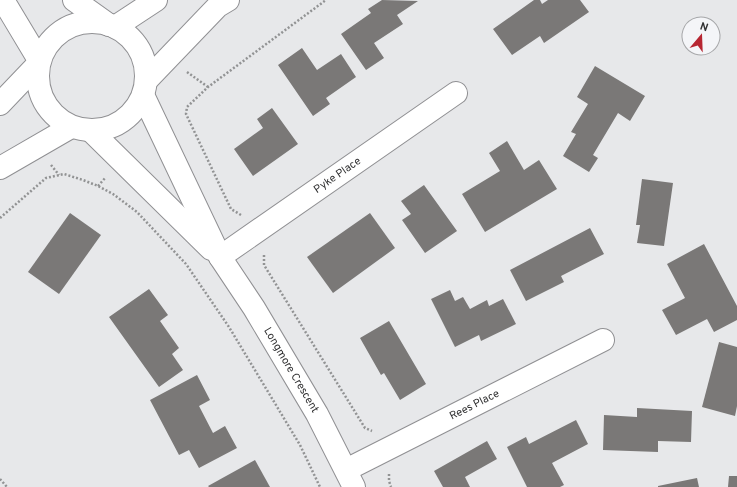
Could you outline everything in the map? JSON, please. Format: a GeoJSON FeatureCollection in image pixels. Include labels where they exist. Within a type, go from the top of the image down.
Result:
{"type":"FeatureCollection","features":[{"type":"Feature","properties":{"kind":"street"},"geometry":{"type":"LineString","coordinates":[[3,0],[39,62],[37,78],[40,94],[47,107],[57,119],[81,129]]}},
{"type":"Feature","properties":{"kind":"street"},"geometry":{"type":"LineString","coordinates":[[74,0],[129,36],[139,49],[145,65],[145,88]]}},
{"type":"Feature","properties":{"kind":"street"},"geometry":{"type":"LineString","coordinates":[[0,104],[39,62],[47,45],[59,32],[75,24],[92,22],[112,26],[156,0]]}},
{"type":"Feature","properties":{"kind":"street"},"geometry":{"type":"LineString","coordinates":[[0,168],[81,129],[108,128],[123,121],[135,109],[145,88],[218,6],[228,0]]}},
{"type":"Feature","properties":{"kind":"street","name":"Longmore Crescent"},"geometry":{"type":"LineString","coordinates":[[145,88],[220,257],[277,346],[317,414],[350,478]]}},
{"type":"Feature","properties":{"kind":"street","name":"Pyke Place"},"geometry":{"type":"LineString","coordinates":[[220,257],[456,93]]}},
{"type":"Feature","properties":{"kind":"street","name":"Longmore Crescent"},"geometry":{"type":"LineString","coordinates":[[81,129],[220,257]]}},
{"type":"Feature","properties":{"kind":"street","name":"Rees Place"},"geometry":{"type":"LineString","coordinates":[[350,478],[603,340]]}},
{"type":"Feature","properties":{"kind":"path"},"geometry":{"type":"LineString","coordinates":[[244,217],[231,209],[186,114],[187,107],[208,87],[326,0]]}},
{"type":"Feature","properties":{"kind":"path"},"geometry":{"type":"LineString","coordinates":[[187,72],[208,87]]}},
{"type":"Feature","properties":{"kind":"path"},"geometry":{"type":"LineString","coordinates":[[0,218],[46,178],[64,174],[98,186],[137,212],[186,264],[229,327],[300,445],[320,487]]}},
{"type":"Feature","properties":{"kind":"path"},"geometry":{"type":"LineString","coordinates":[[98,186],[106,177]]}},
{"type":"Feature","properties":{"kind":"path"},"geometry":{"type":"LineString","coordinates":[[264,251],[264,265],[365,428],[376,434]]}},
{"type":"Feature","properties":{"kind":"path"},"geometry":{"type":"LineString","coordinates":[[0,479],[7,487]]}},
{"type":"Feature","properties":{"kind":"building"},"geometry":{"type":"Polygon","coordinates":[[[382,0],[418,1],[397,15],[403,24],[374,43],[384,58],[366,70],[341,34],[371,13],[368,9],[382,0]]]}},
{"type":"Feature","properties":{"kind":"building"},"geometry":{"type":"Polygon","coordinates":[[[534,0],[540,0],[542,4],[548,0],[580,0],[589,12],[544,43],[540,36],[512,55],[493,29],[534,0]]]}},
{"type":"Feature","properties":{"kind":"building"},"geometry":{"type":"Polygon","coordinates":[[[302,48],[317,70],[341,54],[356,77],[326,98],[330,104],[313,116],[278,65],[302,48]]]}},
{"type":"Feature","properties":{"kind":"building"},"geometry":{"type":"Polygon","coordinates":[[[595,66],[645,96],[630,121],[618,113],[593,155],[598,158],[589,172],[563,156],[576,134],[571,132],[588,104],[577,97],[595,66]]]}},
{"type":"Feature","properties":{"kind":"building"},"geometry":{"type":"Polygon","coordinates":[[[272,108],[298,144],[253,176],[234,149],[263,128],[257,119],[272,108]]]}},
{"type":"Feature","properties":{"kind":"building"},"geometry":{"type":"Polygon","coordinates":[[[507,141],[524,170],[539,160],[557,189],[485,232],[462,194],[500,171],[489,153],[507,141]]]}},
{"type":"Feature","properties":{"kind":"building"},"geometry":{"type":"Polygon","coordinates":[[[642,179],[673,183],[664,246],[637,243],[640,225],[636,225],[642,179]]]}},
{"type":"Feature","properties":{"kind":"building"},"geometry":{"type":"Polygon","coordinates":[[[424,185],[457,231],[425,253],[402,220],[411,214],[401,201],[424,185]]]}},
{"type":"Feature","properties":{"kind":"building"},"geometry":{"type":"Polygon","coordinates":[[[70,213],[101,235],[59,294],[28,272],[70,213]]]}},
{"type":"Feature","properties":{"kind":"building"},"geometry":{"type":"Polygon","coordinates":[[[370,213],[395,248],[333,293],[307,257],[370,213]]]}},
{"type":"Feature","properties":{"kind":"building"},"geometry":{"type":"Polygon","coordinates":[[[590,228],[604,254],[561,276],[564,282],[526,301],[510,270],[590,228]]]}},
{"type":"Feature","properties":{"kind":"building"},"geometry":{"type":"Polygon","coordinates":[[[704,244],[737,306],[737,320],[714,332],[707,319],[676,335],[662,310],[685,298],[667,264],[704,244]]]}},
{"type":"Feature","properties":{"kind":"building"},"geometry":{"type":"Polygon","coordinates":[[[149,289],[168,315],[160,321],[179,348],[172,354],[183,370],[159,387],[109,317],[149,289]]]}},
{"type":"Feature","properties":{"kind":"building"},"geometry":{"type":"Polygon","coordinates":[[[450,290],[455,301],[463,297],[470,309],[487,300],[489,306],[503,299],[516,324],[481,341],[479,335],[455,347],[431,299],[450,290]]]}},
{"type":"Feature","properties":{"kind":"building"},"geometry":{"type":"Polygon","coordinates":[[[389,321],[426,384],[400,400],[384,373],[381,375],[360,338],[389,321]]]}},
{"type":"Feature","properties":{"kind":"building"},"geometry":{"type":"Polygon","coordinates":[[[719,342],[737,347],[737,406],[735,416],[702,407],[719,342]]]}},
{"type":"Feature","properties":{"kind":"building"},"geometry":{"type":"Polygon","coordinates":[[[197,375],[210,400],[199,406],[213,433],[225,426],[237,448],[199,468],[189,450],[179,455],[150,400],[197,375]]]}},
{"type":"Feature","properties":{"kind":"building"},"geometry":{"type":"Polygon","coordinates":[[[637,408],[692,411],[691,442],[658,441],[658,452],[603,450],[604,415],[637,417],[637,408]]]}},
{"type":"Feature","properties":{"kind":"building"},"geometry":{"type":"Polygon","coordinates":[[[576,420],[588,444],[552,463],[564,485],[560,487],[527,487],[507,447],[526,437],[529,444],[576,420]]]}},
{"type":"Feature","properties":{"kind":"building"},"geometry":{"type":"Polygon","coordinates":[[[487,441],[497,459],[465,477],[470,487],[443,487],[434,471],[487,441]]]}},
{"type":"Feature","properties":{"kind":"building"},"geometry":{"type":"Polygon","coordinates":[[[255,460],[270,487],[208,486],[255,460]]]}},
{"type":"Feature","properties":{"kind":"building"},"geometry":{"type":"Polygon","coordinates":[[[729,476],[737,476],[737,487],[728,487],[729,476]]]}},
{"type":"Feature","properties":{"kind":"building"},"geometry":{"type":"Polygon","coordinates":[[[697,478],[699,487],[658,487],[658,486],[697,478]]]}}]}
